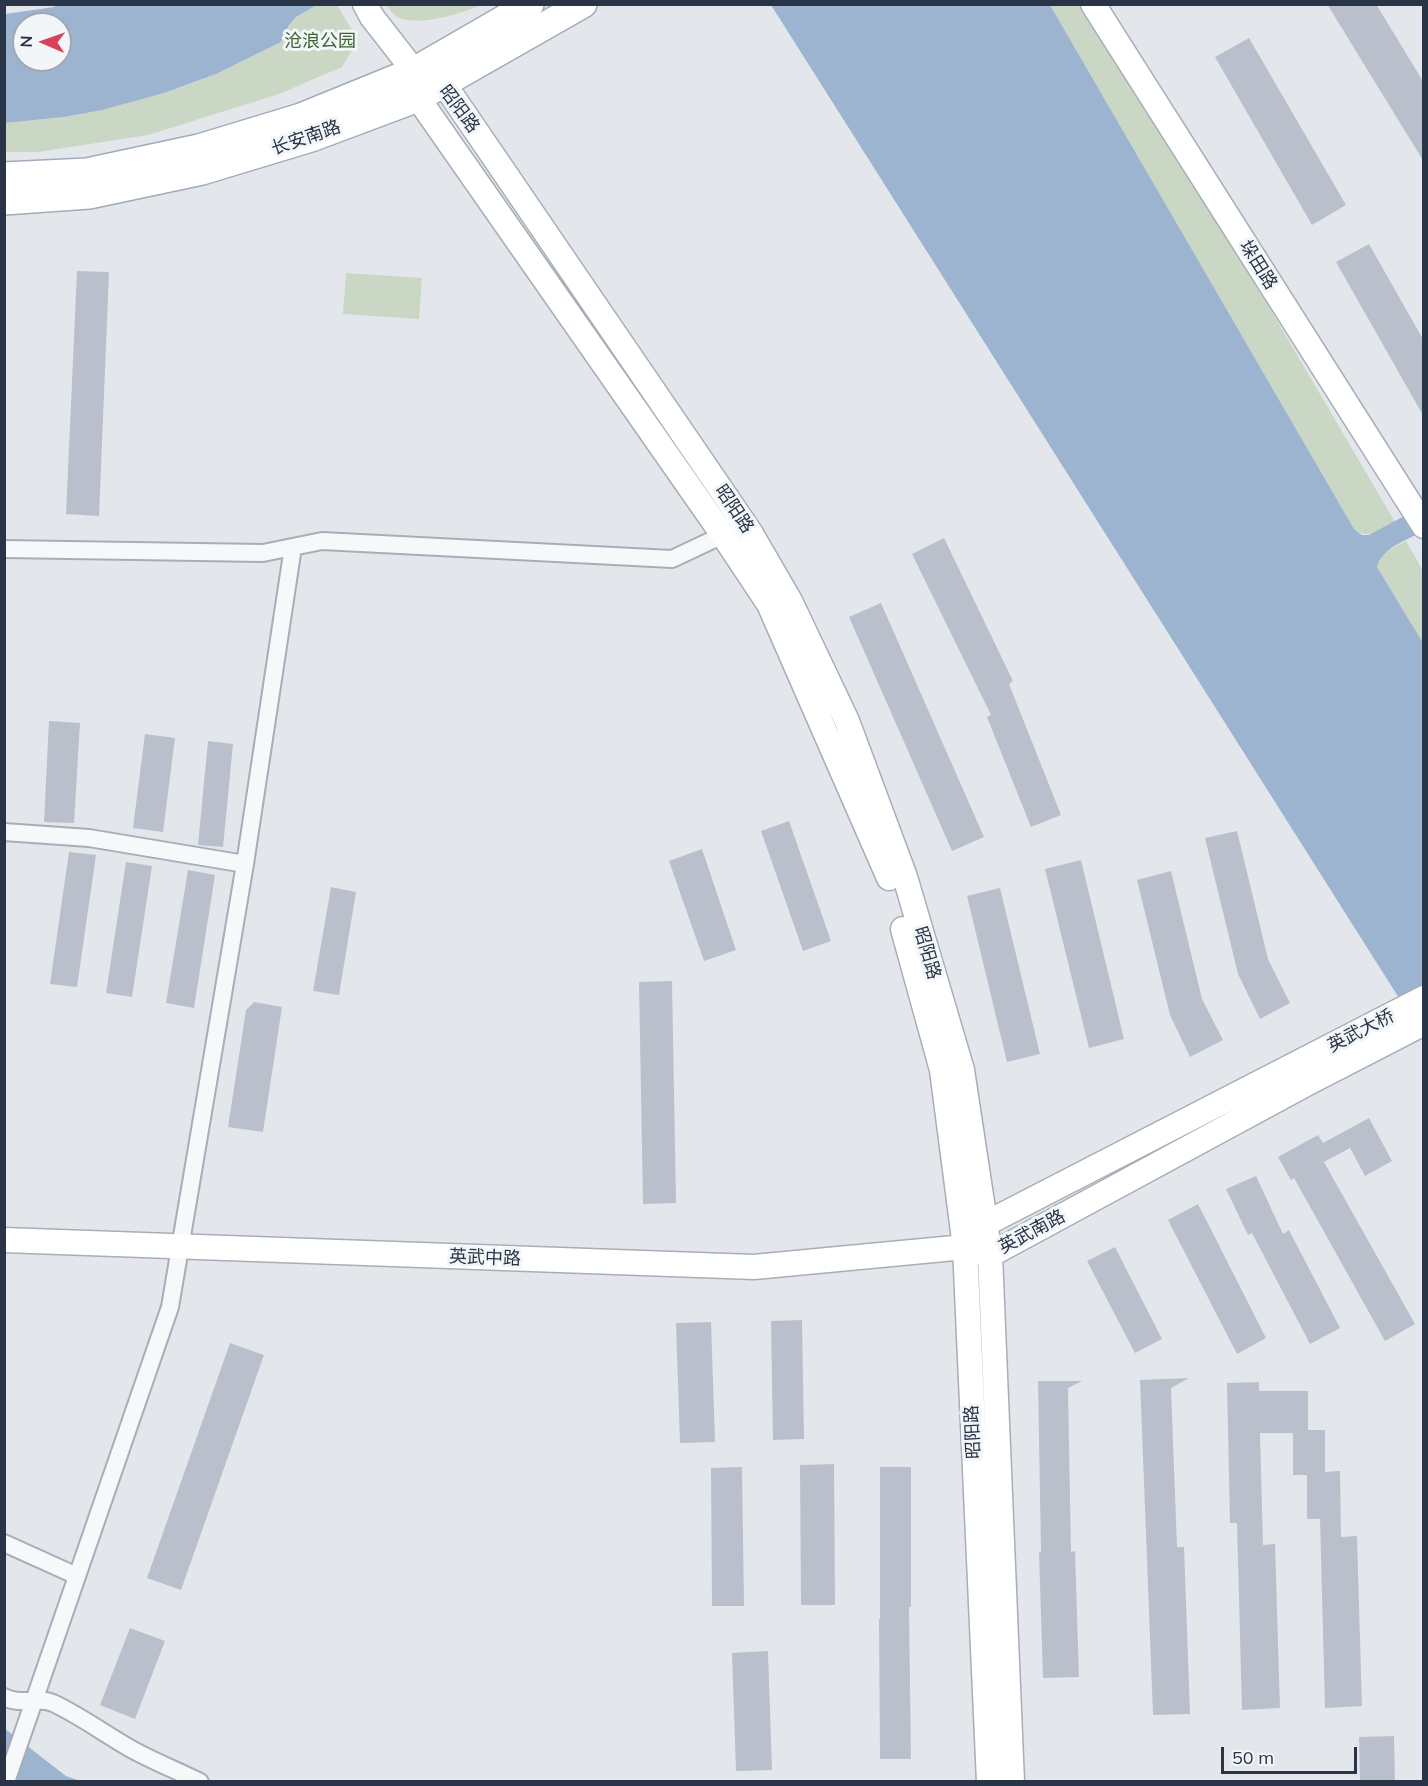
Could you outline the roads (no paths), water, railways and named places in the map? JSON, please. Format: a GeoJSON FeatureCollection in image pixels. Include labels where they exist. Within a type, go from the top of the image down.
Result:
{"type":"FeatureCollection","features":[{"type":"Feature","properties":{"kind":"main road","name":"长安南路"},"geometry":{"type":"LineString","coordinates":[[4,177],[87,172],[199,148],[301,117],[537,15],[583,4]]}},
{"type":"Feature","properties":{"kind":"main road","name":"垛田路"},"geometry":{"type":"LineString","coordinates":[[1093,4],[1418,517]]}},
{"type":"Feature","properties":{"kind":"main road"},"geometry":{"type":"LineString","coordinates":[[369,11],[414,70]]}},
{"type":"Feature","properties":{"kind":"main road","name":"长安南路"},"geometry":{"type":"LineString","coordinates":[[4,201],[89,195],[202,171],[311,138],[418,98],[444,84],[537,15]]}},
{"type":"Feature","properties":{"kind":"main road","name":"昭阳路"},"geometry":{"type":"LineString","coordinates":[[414,70],[444,84],[750,532],[790,601],[847,721],[905,876],[962,1070],[990,1255],[1012,1782]]}},
{"type":"Feature","properties":{"kind":"main road","name":"昭阳路"},"geometry":{"type":"LineString","coordinates":[[414,70],[418,98],[769,604],[890,878],[942,1070],[965,1247],[989,1782]]}},
{"type":"Feature","properties":{"kind":"main road","name":"英武大桥"},"geometry":{"type":"LineString","coordinates":[[1303,1073],[1424,998]]}},
{"type":"Feature","properties":{"kind":"main road","name":"英武大桥"},"geometry":{"type":"LineString","coordinates":[[1303,1073],[1424,1023]]}},
{"type":"Feature","properties":{"kind":"main road","name":"英武南路"},"geometry":{"type":"LineString","coordinates":[[1303,1073],[990,1255],[965,1247],[986,1224],[1303,1073]]}},
{"type":"Feature","properties":{"kind":"main road","name":"英武中路"},"geometry":{"type":"LineString","coordinates":[[4,1240],[754,1267],[965,1247]]}},
{"type":"Feature","properties":{"kind":"street"},"geometry":{"type":"LineString","coordinates":[[4,549],[263,553],[322,541],[672,560],[723,535]]}},
{"type":"Feature","properties":{"kind":"street"},"geometry":{"type":"LineString","coordinates":[[6,1782],[170,1307],[245,864],[293,547]]}},
{"type":"Feature","properties":{"kind":"street"},"geometry":{"type":"LineString","coordinates":[[4,832],[89,838],[245,864]]}},
{"type":"Feature","properties":{"kind":"street"},"geometry":{"type":"LineString","coordinates":[[4,1544],[77,1576]]}},
{"type":"Feature","properties":{"kind":"street"},"geometry":{"type":"LineString","coordinates":[[4,1697],[11,1701],[33,1704],[52,1702],[134,1750],[200,1782]]}},
{"type":"Feature","properties":{"kind":"water"},"geometry":{"type":"Polygon","coordinates":[[[59,4],[317,4],[296,17],[289,25],[281,42],[216,74],[164,93],[102,110],[64,117],[5,123],[5,14],[12,13],[12,72],[72,72],[72,12],[19,12],[54,7],[59,4]]]}},
{"type":"Feature","properties":{"kind":"water"},"geometry":{"type":"Polygon","coordinates":[[[771,5],[1050,5],[1354,529],[1362,535],[1369,535],[1423,506],[1423,531],[1389,550],[1377,567],[1423,643],[1423,1036],[771,5]]]}},
{"type":"Feature","properties":{"kind":"water"},"geometry":{"type":"Polygon","coordinates":[[[4,1728],[66,1776],[80,1781],[13,1781],[5,1777],[4,1728]]]}},
{"type":"Feature","properties":{"kind":"park label","name":"沧浪公园"},"geometry":{"type":"Point","coordinates":[320,42]}}]}
